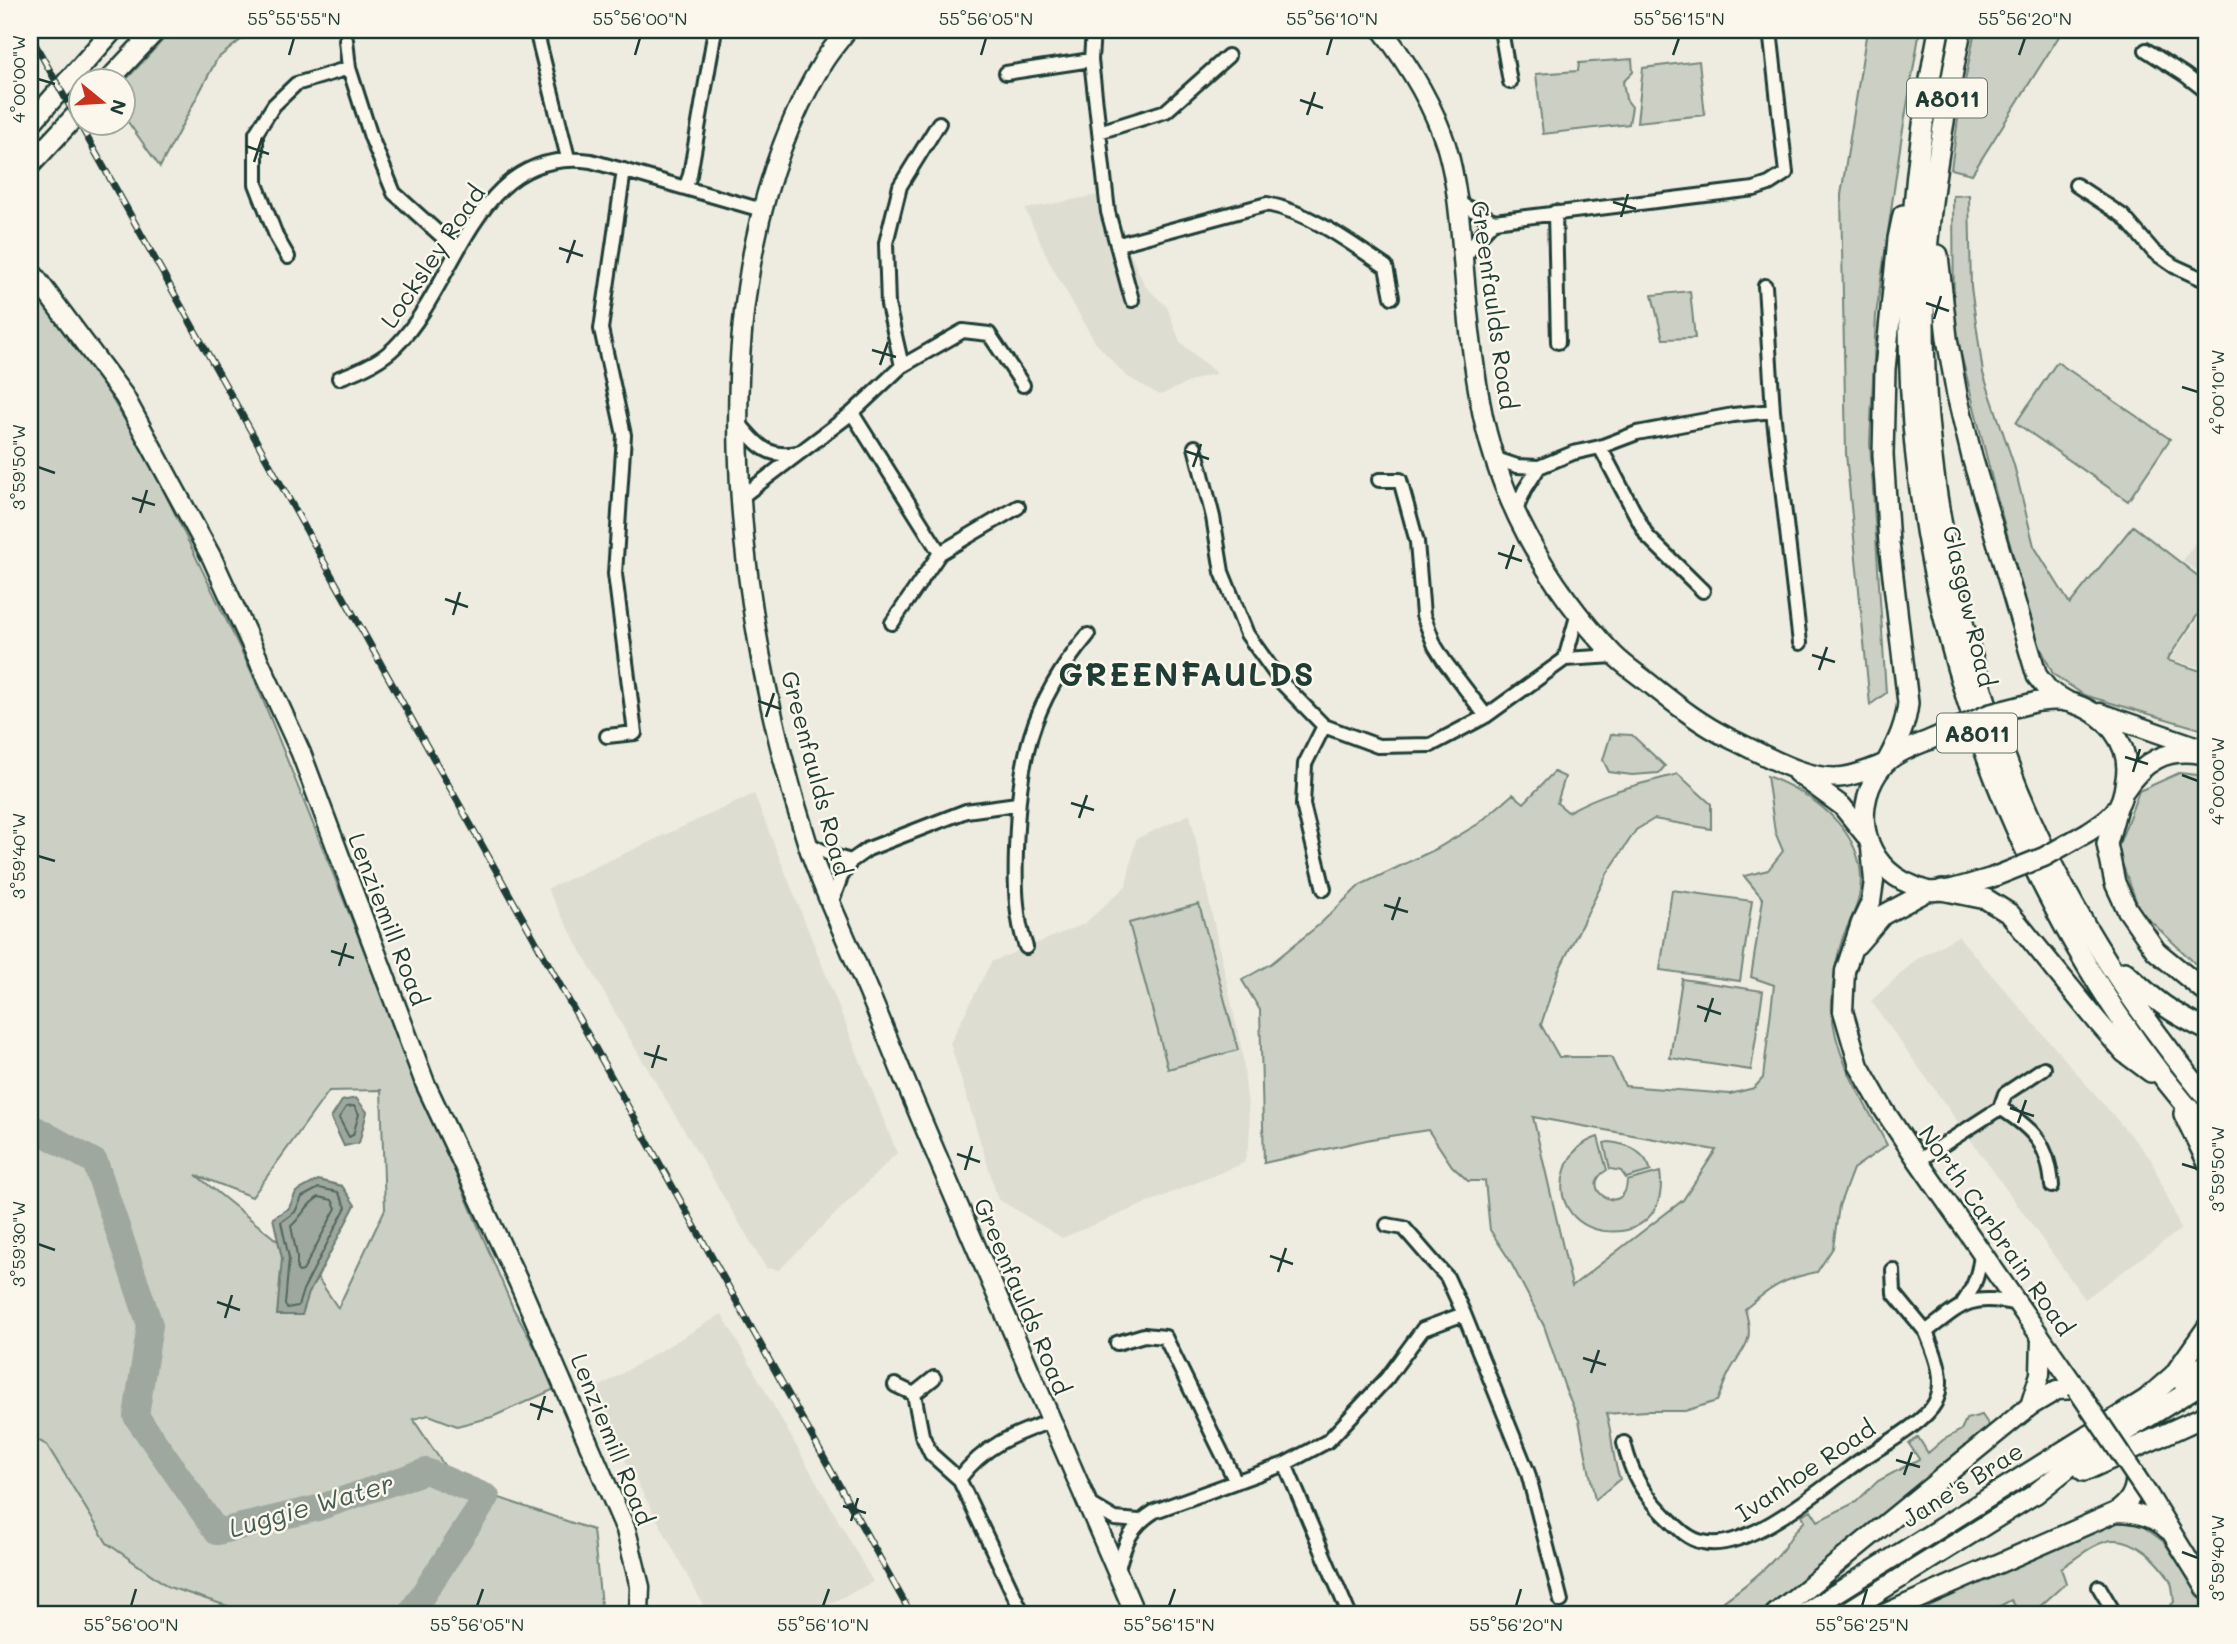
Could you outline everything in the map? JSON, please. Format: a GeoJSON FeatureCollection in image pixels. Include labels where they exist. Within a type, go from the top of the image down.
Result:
{"type":"FeatureCollection","features":[{"type":"Feature","properties":{"kind":"main road"},"geometry":{"type":"LineString","coordinates":[[30,124],[113,30]]}},
{"type":"Feature","properties":{"kind":"main road"},"geometry":{"type":"LineString","coordinates":[[123,66],[156,30]]}},
{"type":"Feature","properties":{"kind":"main road","name":"Glasgow Road"},"geometry":{"type":"LineString","coordinates":[[1939,30],[1920,152],[1909,272],[1909,366],[1921,504],[1945,625],[1985,757],[2007,811],[2059,920],[2124,1023],[2170,1088],[2207,1129]]}},
{"type":"Feature","properties":{"kind":"main road","name":"Glasgow Road"},"geometry":{"type":"LineString","coordinates":[[1961,30],[1936,167],[1927,254],[1924,325],[1932,444],[1947,550],[1978,674],[2011,772],[2056,870],[2096,945],[2142,1013],[2207,1098]]}},
{"type":"Feature","properties":{"kind":"main road"},"geometry":{"type":"LineString","coordinates":[[1886,762],[1900,737],[1907,717],[1908,703],[1884,478],[1885,369],[1898,239],[1932,66]]}},
{"type":"Feature","properties":{"kind":"main road"},"geometry":{"type":"LineString","coordinates":[[30,165],[66,126]]}},
{"type":"Feature","properties":{"kind":"main road"},"geometry":{"type":"LineString","coordinates":[[1936,167],[1938,272],[1951,361],[1972,457],[2037,676],[2049,691],[2066,701]]}},
{"type":"Feature","properties":{"kind":"main road"},"geometry":{"type":"LineString","coordinates":[[2119,802],[2107,844],[2115,883],[2127,909],[2156,951],[2207,993]]}},
{"type":"Feature","properties":{"kind":"main road"},"geometry":{"type":"LineString","coordinates":[[1935,890],[1986,899],[2010,914],[2124,1052],[2170,1088],[2207,1161]]}},
{"type":"Feature","properties":{"kind":"main road"},"geometry":{"type":"LineString","coordinates":[[2096,945],[2150,997],[2176,1016],[2207,1030]]}},
{"type":"Feature","properties":{"kind":"main road"},"geometry":{"type":"LineString","coordinates":[[2149,1397],[2174,1374],[2207,1328]]}},
{"type":"Feature","properties":{"kind":"main road"},"geometry":{"type":"LineString","coordinates":[[2149,1397],[2207,1364]]}},
{"type":"Feature","properties":{"kind":"main road"},"geometry":{"type":"LineString","coordinates":[[2035,1494],[2070,1466],[2207,1380]]}},
{"type":"Feature","properties":{"kind":"main road"},"geometry":{"type":"LineString","coordinates":[[2035,1494],[2207,1415]]}},
{"type":"Feature","properties":{"kind":"street"},"geometry":{"type":"LineString","coordinates":[[536,30],[568,158]]}},
{"type":"Feature","properties":{"kind":"street"},"geometry":{"type":"LineString","coordinates":[[685,186],[690,176],[715,30]]}},
{"type":"Feature","properties":{"kind":"street","name":"Greenfaulds Road"},"geometry":{"type":"LineString","coordinates":[[847,30],[822,62],[788,130],[762,209],[746,289],[740,355],[740,498],[754,615],[770,702],[807,843],[830,906],[1135,1614]]}},
{"type":"Feature","properties":{"kind":"street"},"geometry":{"type":"LineString","coordinates":[[1093,30],[1091,60],[1108,212],[1119,244],[1132,300]]}},
{"type":"Feature","properties":{"kind":"street","name":"Greenfaulds Road"},"geometry":{"type":"LineString","coordinates":[[1382,30],[1406,62],[1427,98],[1446,145],[1457,202],[1480,403],[1515,512],[1547,573],[1615,656],[1682,710],[1714,731],[1788,766],[1819,775],[1842,777],[1886,762]]}},
{"type":"Feature","properties":{"kind":"street"},"geometry":{"type":"LineString","coordinates":[[1501,30],[1510,82]]}},
{"type":"Feature","properties":{"kind":"street"},"geometry":{"type":"LineString","coordinates":[[1457,202],[1494,221],[1754,189],[1782,177],[1786,173],[1770,30]]}},
{"type":"Feature","properties":{"kind":"street"},"geometry":{"type":"LineString","coordinates":[[346,40],[349,68],[371,137],[394,193],[456,249]]}},
{"type":"Feature","properties":{"kind":"street"},"geometry":{"type":"LineString","coordinates":[[2146,50],[2207,92]]}},
{"type":"Feature","properties":{"kind":"street"},"geometry":{"type":"LineString","coordinates":[[1099,132],[1166,111],[1228,56]]}},
{"type":"Feature","properties":{"kind":"street"},"geometry":{"type":"LineString","coordinates":[[1006,73],[1091,60]]}},
{"type":"Feature","properties":{"kind":"street"},"geometry":{"type":"LineString","coordinates":[[288,257],[277,238],[256,184],[256,134],[274,105],[296,84],[349,68]]}},
{"type":"Feature","properties":{"kind":"street"},"geometry":{"type":"LineString","coordinates":[[902,366],[888,305],[886,243],[900,186],[939,123]]}},
{"type":"Feature","properties":{"kind":"street","name":"Locksley Road"},"geometry":{"type":"LineString","coordinates":[[339,378],[363,370],[394,349],[421,316],[456,249],[489,202],[518,174],[544,162],[568,158],[624,170],[762,209]]}},
{"type":"Feature","properties":{"kind":"street"},"geometry":{"type":"LineString","coordinates":[[607,736],[635,733],[615,574],[624,435],[601,329],[624,170]]}},
{"type":"Feature","properties":{"kind":"street"},"geometry":{"type":"LineString","coordinates":[[2076,185],[2123,216],[2154,252],[2175,266],[2207,281]]}},
{"type":"Feature","properties":{"kind":"street"},"geometry":{"type":"LineString","coordinates":[[1119,244],[1267,204],[1284,207],[1336,233],[1385,267],[1392,297]]}},
{"type":"Feature","properties":{"kind":"street"},"geometry":{"type":"LineString","coordinates":[[1555,212],[1558,342]]}},
{"type":"Feature","properties":{"kind":"street"},"geometry":{"type":"LineString","coordinates":[[1464,259],[1477,239],[1494,221]]}},
{"type":"Feature","properties":{"kind":"street","name":"Lenziemill Road"},"geometry":{"type":"LineString","coordinates":[[30,270],[124,396],[212,558],[301,753],[425,1083],[523,1292],[626,1530],[640,1587],[639,1614]]}},
{"type":"Feature","properties":{"kind":"street"},"geometry":{"type":"LineString","coordinates":[[1765,286],[1773,411],[1800,643]]}},
{"type":"Feature","properties":{"kind":"street"},"geometry":{"type":"LineString","coordinates":[[740,498],[852,413],[902,366],[963,331],[989,334],[1023,385]]}},
{"type":"Feature","properties":{"kind":"street"},"geometry":{"type":"LineString","coordinates":[[1496,459],[1517,466],[1539,467],[1637,433],[1733,415],[1773,411]]}},
{"type":"Feature","properties":{"kind":"street"},"geometry":{"type":"LineString","coordinates":[[852,413],[940,553]]}},
{"type":"Feature","properties":{"kind":"street"},"geometry":{"type":"LineString","coordinates":[[739,424],[763,449],[790,455],[801,452]]}},
{"type":"Feature","properties":{"kind":"street"},"geometry":{"type":"LineString","coordinates":[[1195,447],[1213,517],[1222,572],[1247,634],[1282,683],[1324,726],[1378,746],[1431,745],[1486,716],[1565,659],[1615,656]]}},
{"type":"Feature","properties":{"kind":"street"},"geometry":{"type":"LineString","coordinates":[[1600,447],[1647,536],[1703,591]]}},
{"type":"Feature","properties":{"kind":"street"},"geometry":{"type":"LineString","coordinates":[[1515,512],[1539,467]]}},
{"type":"Feature","properties":{"kind":"street"},"geometry":{"type":"LineString","coordinates":[[1380,480],[1400,480],[1417,542],[1423,615],[1435,646],[1486,716]]}},
{"type":"Feature","properties":{"kind":"street"},"geometry":{"type":"LineString","coordinates":[[892,623],[940,553],[1018,507]]}},
{"type":"Feature","properties":{"kind":"street"},"geometry":{"type":"LineString","coordinates":[[1565,659],[1578,613]]}},
{"type":"Feature","properties":{"kind":"street"},"geometry":{"type":"LineString","coordinates":[[1026,947],[1015,886],[1017,804],[1025,750],[1034,720],[1049,690],[1069,658],[1088,635]]}},
{"type":"Feature","properties":{"kind":"street"},"geometry":{"type":"LineString","coordinates":[[1935,890],[1898,878],[1880,864],[1869,842],[1864,826],[1864,808],[1873,780],[1886,762],[1989,714],[2036,702],[2066,701],[2207,750]]}},
{"type":"Feature","properties":{"kind":"street"},"geometry":{"type":"LineString","coordinates":[[2093,711],[2113,731],[2123,746],[2127,762],[2119,802]]}},
{"type":"Feature","properties":{"kind":"street"},"geometry":{"type":"LineString","coordinates":[[1324,726],[1305,764],[1303,805],[1324,889]]}},
{"type":"Feature","properties":{"kind":"street"},"geometry":{"type":"LineString","coordinates":[[1851,951],[1883,915],[1935,890],[1991,878],[2044,857],[2088,832],[2119,802],[2145,765],[2159,757],[2175,753],[2207,756]]}},
{"type":"Feature","properties":{"kind":"street","name":"Greenfaulds Road"},"geometry":{"type":"LineString","coordinates":[[1788,766],[1842,806],[1869,842]]}},
{"type":"Feature","properties":{"kind":"street"},"geometry":{"type":"LineString","coordinates":[[830,906],[841,877],[851,861],[868,849],[966,811],[1017,804]]}},
{"type":"Feature","properties":{"kind":"street","name":"North Carbrain Road"},"geometry":{"type":"LineString","coordinates":[[1869,842],[1874,881],[1871,902],[1845,971],[1843,1012],[1859,1066],[1918,1161],[2150,1496],[2207,1590]]}},
{"type":"Feature","properties":{"kind":"street"},"geometry":{"type":"LineString","coordinates":[[807,843],[833,856],[851,861]]}},
{"type":"Feature","properties":{"kind":"street"},"geometry":{"type":"LineString","coordinates":[[1918,1161],[2000,1108],[2005,1094],[2044,1068]]}},
{"type":"Feature","properties":{"kind":"street"},"geometry":{"type":"LineString","coordinates":[[2000,1108],[2026,1124],[2050,1161],[2052,1186]]}},
{"type":"Feature","properties":{"kind":"street"},"geometry":{"type":"LineString","coordinates":[[1387,1224],[1404,1227],[1447,1277],[1528,1473],[1561,1601]]}},
{"type":"Feature","properties":{"kind":"street"},"geometry":{"type":"LineString","coordinates":[[1926,1332],[1963,1303],[1976,1281],[1981,1250]]}},
{"type":"Feature","properties":{"kind":"street","name":"Ivanhoe Road"},"geometry":{"type":"LineString","coordinates":[[1623,1443],[1636,1481],[1643,1492],[1689,1537],[1704,1543],[1732,1542],[1794,1508],[1926,1416],[1935,1402],[1940,1378],[1936,1359],[1926,1332],[1894,1293],[1893,1270]]}},
{"type":"Feature","properties":{"kind":"street"},"geometry":{"type":"LineString","coordinates":[[1963,1303],[1987,1299],[2019,1304]]}},
{"type":"Feature","properties":{"kind":"street"},"geometry":{"type":"LineString","coordinates":[[1117,1572],[1131,1532],[1139,1521],[1155,1511],[1285,1464],[1328,1441],[1387,1378],[1423,1329],[1464,1314]]}},
{"type":"Feature","properties":{"kind":"street"},"geometry":{"type":"LineString","coordinates":[[1116,1343],[1144,1335],[1165,1337],[1236,1482]]}},
{"type":"Feature","properties":{"kind":"street"},"geometry":{"type":"LineString","coordinates":[[2029,1406],[2040,1374],[2041,1338]]}},
{"type":"Feature","properties":{"kind":"street"},"geometry":{"type":"LineString","coordinates":[[914,1394],[934,1378]]}},
{"type":"Feature","properties":{"kind":"street"},"geometry":{"type":"LineString","coordinates":[[895,1385],[914,1394]]}},
{"type":"Feature","properties":{"kind":"street"},"geometry":{"type":"LineString","coordinates":[[1775,1614],[2029,1406],[2057,1390],[2077,1389]]}},
{"type":"Feature","properties":{"kind":"street"},"geometry":{"type":"LineString","coordinates":[[914,1394],[922,1435],[931,1454],[959,1479],[1023,1614]]}},
{"type":"Feature","properties":{"kind":"street","name":"Jane's Brae"},"geometry":{"type":"LineString","coordinates":[[1803,1614],[2149,1397]]}},
{"type":"Feature","properties":{"kind":"street"},"geometry":{"type":"LineString","coordinates":[[959,1479],[974,1459],[1007,1436],[1051,1421]]}},
{"type":"Feature","properties":{"kind":"street"},"geometry":{"type":"LineString","coordinates":[[1285,1464],[1349,1614]]}},
{"type":"Feature","properties":{"kind":"street"},"geometry":{"type":"LineString","coordinates":[[1884,1614],[2116,1512],[2130,1499],[2136,1482],[2135,1474]]}},
{"type":"Feature","properties":{"kind":"street","name":"Jane's Brae"},"geometry":{"type":"LineString","coordinates":[[1843,1614],[2035,1494]]}},
{"type":"Feature","properties":{"kind":"street"},"geometry":{"type":"LineString","coordinates":[[1088,1503],[1115,1519],[1139,1521]]}},
{"type":"Feature","properties":{"kind":"street"},"geometry":{"type":"LineString","coordinates":[[2116,1512],[2131,1512],[2153,1519],[2173,1535]]}},
{"type":"Feature","properties":{"kind":"street","name":"North Carbrain Road"},"geometry":{"type":"LineString","coordinates":[[2163,1519],[2185,1540],[2207,1574]]}},
{"type":"Feature","properties":{"kind":"street"},"geometry":{"type":"LineString","coordinates":[[2099,1587],[2116,1614]]}},
{"type":"Feature","properties":{"kind":"shaded area"},"geometry":{"type":"Polygon","coordinates":[[[172,30],[253,30],[217,59],[160,167],[136,133],[136,69],[172,30]]]}},
{"type":"Feature","properties":{"kind":"shaded area"},"geometry":{"type":"Polygon","coordinates":[[[1867,30],[1920,30],[1876,315],[1870,443],[1886,693],[1870,705],[1846,454],[1841,195],[1867,30]]]}},
{"type":"Feature","properties":{"kind":"shaded area"},"geometry":{"type":"Polygon","coordinates":[[[1975,30],[2063,30],[1972,174],[1951,169],[1975,30]]]}},
{"type":"Feature","properties":{"kind":"shaded area"},"geometry":{"type":"Polygon","coordinates":[[[1632,59],[1633,72],[1623,82],[1626,99],[1632,107],[1629,124],[1543,134],[1536,74],[1578,71],[1579,63],[1632,59]]]}},
{"type":"Feature","properties":{"kind":"shaded area"},"geometry":{"type":"Polygon","coordinates":[[[1699,61],[1705,115],[1637,122],[1643,68],[1699,61]]]}},
{"type":"Feature","properties":{"kind":"shaded area"},"geometry":{"type":"Polygon","coordinates":[[[1103,194],[1145,286],[1167,307],[1180,342],[1217,374],[1201,377],[1160,395],[1126,376],[1095,342],[1051,265],[1025,209],[1103,194]]]}},
{"type":"Feature","properties":{"kind":"shaded area"},"geometry":{"type":"Polygon","coordinates":[[[1969,195],[1971,287],[1983,373],[2014,465],[2034,546],[2070,604],[2133,526],[2207,583],[2207,601],[2167,660],[2207,673],[2207,731],[2084,695],[2053,674],[2036,638],[1994,487],[1954,326],[1953,196],[1969,195]]]}},
{"type":"Feature","properties":{"kind":"shaded area"},"geometry":{"type":"Polygon","coordinates":[[[30,281],[100,379],[149,460],[252,673],[425,1101],[513,1308],[557,1388],[492,1417],[457,1426],[429,1415],[413,1419],[456,1483],[593,1530],[602,1614],[252,1614],[169,1587],[107,1543],[47,1445],[30,1436],[30,281]],[[381,1090],[329,1091],[252,1197],[196,1175],[311,1268],[338,1308],[385,1209],[381,1090]]]}},
{"type":"Feature","properties":{"kind":"shaded area"},"geometry":{"type":"Polygon","coordinates":[[[1690,291],[1695,338],[1663,339],[1652,295],[1690,291]]]}},
{"type":"Feature","properties":{"kind":"shaded area"},"geometry":{"type":"Polygon","coordinates":[[[2057,362],[2170,439],[2128,501],[2016,423],[2057,362]]]}},
{"type":"Feature","properties":{"kind":"shaded area"},"geometry":{"type":"Polygon","coordinates":[[[2207,525],[2207,578],[2183,561],[2207,525]]]}},
{"type":"Feature","properties":{"kind":"shaded area"},"geometry":{"type":"Polygon","coordinates":[[[2207,607],[2207,670],[2170,659],[2207,607]]]}},
{"type":"Feature","properties":{"kind":"shaded area"},"geometry":{"type":"Polygon","coordinates":[[[1611,734],[1632,735],[1665,766],[1659,773],[1632,775],[1609,772],[1603,760],[1611,734]]]}},
{"type":"Feature","properties":{"kind":"shaded area"},"geometry":{"type":"Polygon","coordinates":[[[1554,772],[1565,777],[1557,803],[1568,812],[1608,794],[1678,774],[1711,804],[1711,829],[1654,819],[1636,830],[1607,874],[1558,972],[1541,1025],[1559,1057],[1611,1057],[1625,1086],[1730,1094],[1754,1088],[1763,1078],[1774,985],[1751,977],[1763,899],[1744,876],[1768,870],[1783,851],[1775,832],[1767,776],[1804,794],[1837,821],[1849,837],[1857,855],[1861,875],[1858,902],[1838,955],[1832,1011],[1834,1029],[1845,1064],[1887,1145],[1853,1169],[1839,1206],[1833,1248],[1817,1272],[1795,1277],[1778,1285],[1745,1309],[1749,1331],[1746,1345],[1728,1375],[1717,1401],[1685,1411],[1606,1414],[1620,1479],[1595,1500],[1579,1420],[1544,1326],[1509,1259],[1490,1230],[1485,1181],[1468,1181],[1452,1166],[1428,1130],[1371,1139],[1264,1163],[1260,1010],[1242,980],[1272,963],[1320,924],[1360,885],[1436,849],[1478,824],[1513,794],[1524,803],[1554,772]],[[1533,1117],[1572,1286],[1683,1200],[1716,1150],[1533,1117]]]}},
{"type":"Feature","properties":{"kind":"shaded area"},"geometry":{"type":"Polygon","coordinates":[[[2179,773],[2207,776],[2207,975],[2140,911],[2117,850],[2139,791],[2179,773]]]}},
{"type":"Feature","properties":{"kind":"shaded area"},"geometry":{"type":"Polygon","coordinates":[[[754,794],[897,1153],[779,1270],[766,1268],[628,1036],[547,889],[754,794]]]}},
{"type":"Feature","properties":{"kind":"shaded area"},"geometry":{"type":"Polygon","coordinates":[[[1190,814],[1242,1051],[1250,1126],[1244,1163],[1062,1238],[998,1199],[950,1043],[991,962],[1084,924],[1126,886],[1136,839],[1190,814]]]}},
{"type":"Feature","properties":{"kind":"shaded area"},"geometry":{"type":"Polygon","coordinates":[[[1672,890],[1752,901],[1740,981],[1660,970],[1672,890]]]}},
{"type":"Feature","properties":{"kind":"shaded area"},"geometry":{"type":"Polygon","coordinates":[[[1199,904],[1238,1050],[1168,1069],[1129,923],[1199,904]]]}},
{"type":"Feature","properties":{"kind":"shaded area"},"geometry":{"type":"Polygon","coordinates":[[[1958,936],[2151,1159],[2181,1229],[2085,1299],[1871,1001],[1917,959],[1958,936]]]}},
{"type":"Feature","properties":{"kind":"shaded area"},"geometry":{"type":"Polygon","coordinates":[[[1682,979],[1763,991],[1751,1070],[1670,1058],[1682,979]]]}},
{"type":"Feature","properties":{"kind":"shaded area"},"geometry":{"type":"Polygon","coordinates":[[[1598,1137],[1607,1170],[1599,1177],[1596,1185],[1605,1197],[1619,1198],[1625,1192],[1627,1181],[1660,1172],[1659,1200],[1647,1219],[1630,1229],[1609,1231],[1588,1226],[1572,1214],[1563,1195],[1565,1170],[1573,1153],[1598,1137]]]}},
{"type":"Feature","properties":{"kind":"shaded area"},"geometry":{"type":"Polygon","coordinates":[[[1604,1143],[1635,1150],[1645,1158],[1651,1171],[1626,1178],[1621,1171],[1610,1169],[1604,1143]]]}},
{"type":"Feature","properties":{"kind":"shaded area"},"geometry":{"type":"Polygon","coordinates":[[[722,1314],[873,1582],[809,1614],[708,1614],[589,1393],[722,1314]]]}},
{"type":"Feature","properties":{"kind":"shaded area"},"geometry":{"type":"Polygon","coordinates":[[[1982,1415],[1993,1431],[1768,1614],[1706,1614],[1744,1586],[1782,1551],[1805,1521],[1802,1515],[1811,1510],[1818,1521],[1856,1502],[1878,1481],[1919,1459],[1909,1444],[1918,1437],[1928,1453],[1961,1430],[1966,1419],[1982,1415]]]}},
{"type":"Feature","properties":{"kind":"shaded area"},"geometry":{"type":"Polygon","coordinates":[[[30,1436],[47,1445],[107,1543],[169,1587],[252,1614],[30,1614],[30,1436]]]}},
{"type":"Feature","properties":{"kind":"shaded area"},"geometry":{"type":"Polygon","coordinates":[[[2118,1522],[2140,1524],[2164,1542],[2207,1605],[2207,1614],[2162,1614],[2174,1602],[2172,1585],[2166,1573],[2139,1547],[2114,1540],[2093,1547],[2061,1568],[2066,1583],[2038,1608],[2021,1614],[2011,1600],[1989,1612],[1990,1614],[1900,1614],[2084,1531],[2118,1522]]]}},
{"type":"Feature","properties":{"kind":"water"},"geometry":{"type":"Polygon","coordinates":[[[356,1098],[367,1112],[359,1143],[344,1146],[331,1118],[342,1101],[356,1098]]]}},
{"type":"Feature","properties":{"kind":"water"},"geometry":{"type":"Polygon","coordinates":[[[318,1180],[342,1186],[355,1205],[309,1293],[302,1315],[277,1315],[282,1258],[273,1218],[289,1208],[296,1192],[318,1180]]]}},
{"type":"Feature","properties":{"kind":"waterway","name":"Luggie Water"},"geometry":{"type":"LineString","coordinates":[[30,1127],[34,1128]]}},
{"type":"Feature","properties":{"kind":"waterway","name":"Luggie Water"},"geometry":{"type":"LineString","coordinates":[[34,1128],[95,1162],[150,1325],[136,1416],[217,1532],[318,1508],[426,1471],[487,1497],[410,1614]]}},
{"type":"Feature","properties":{"kind":"railway"},"geometry":{"type":"LineString","coordinates":[[30,35],[911,1614]]}},
{"type":"Feature","properties":{"kind":"district","name":"GREENFAULDS"},"geometry":{"type":"Point","coordinates":[1187,673]}}]}
